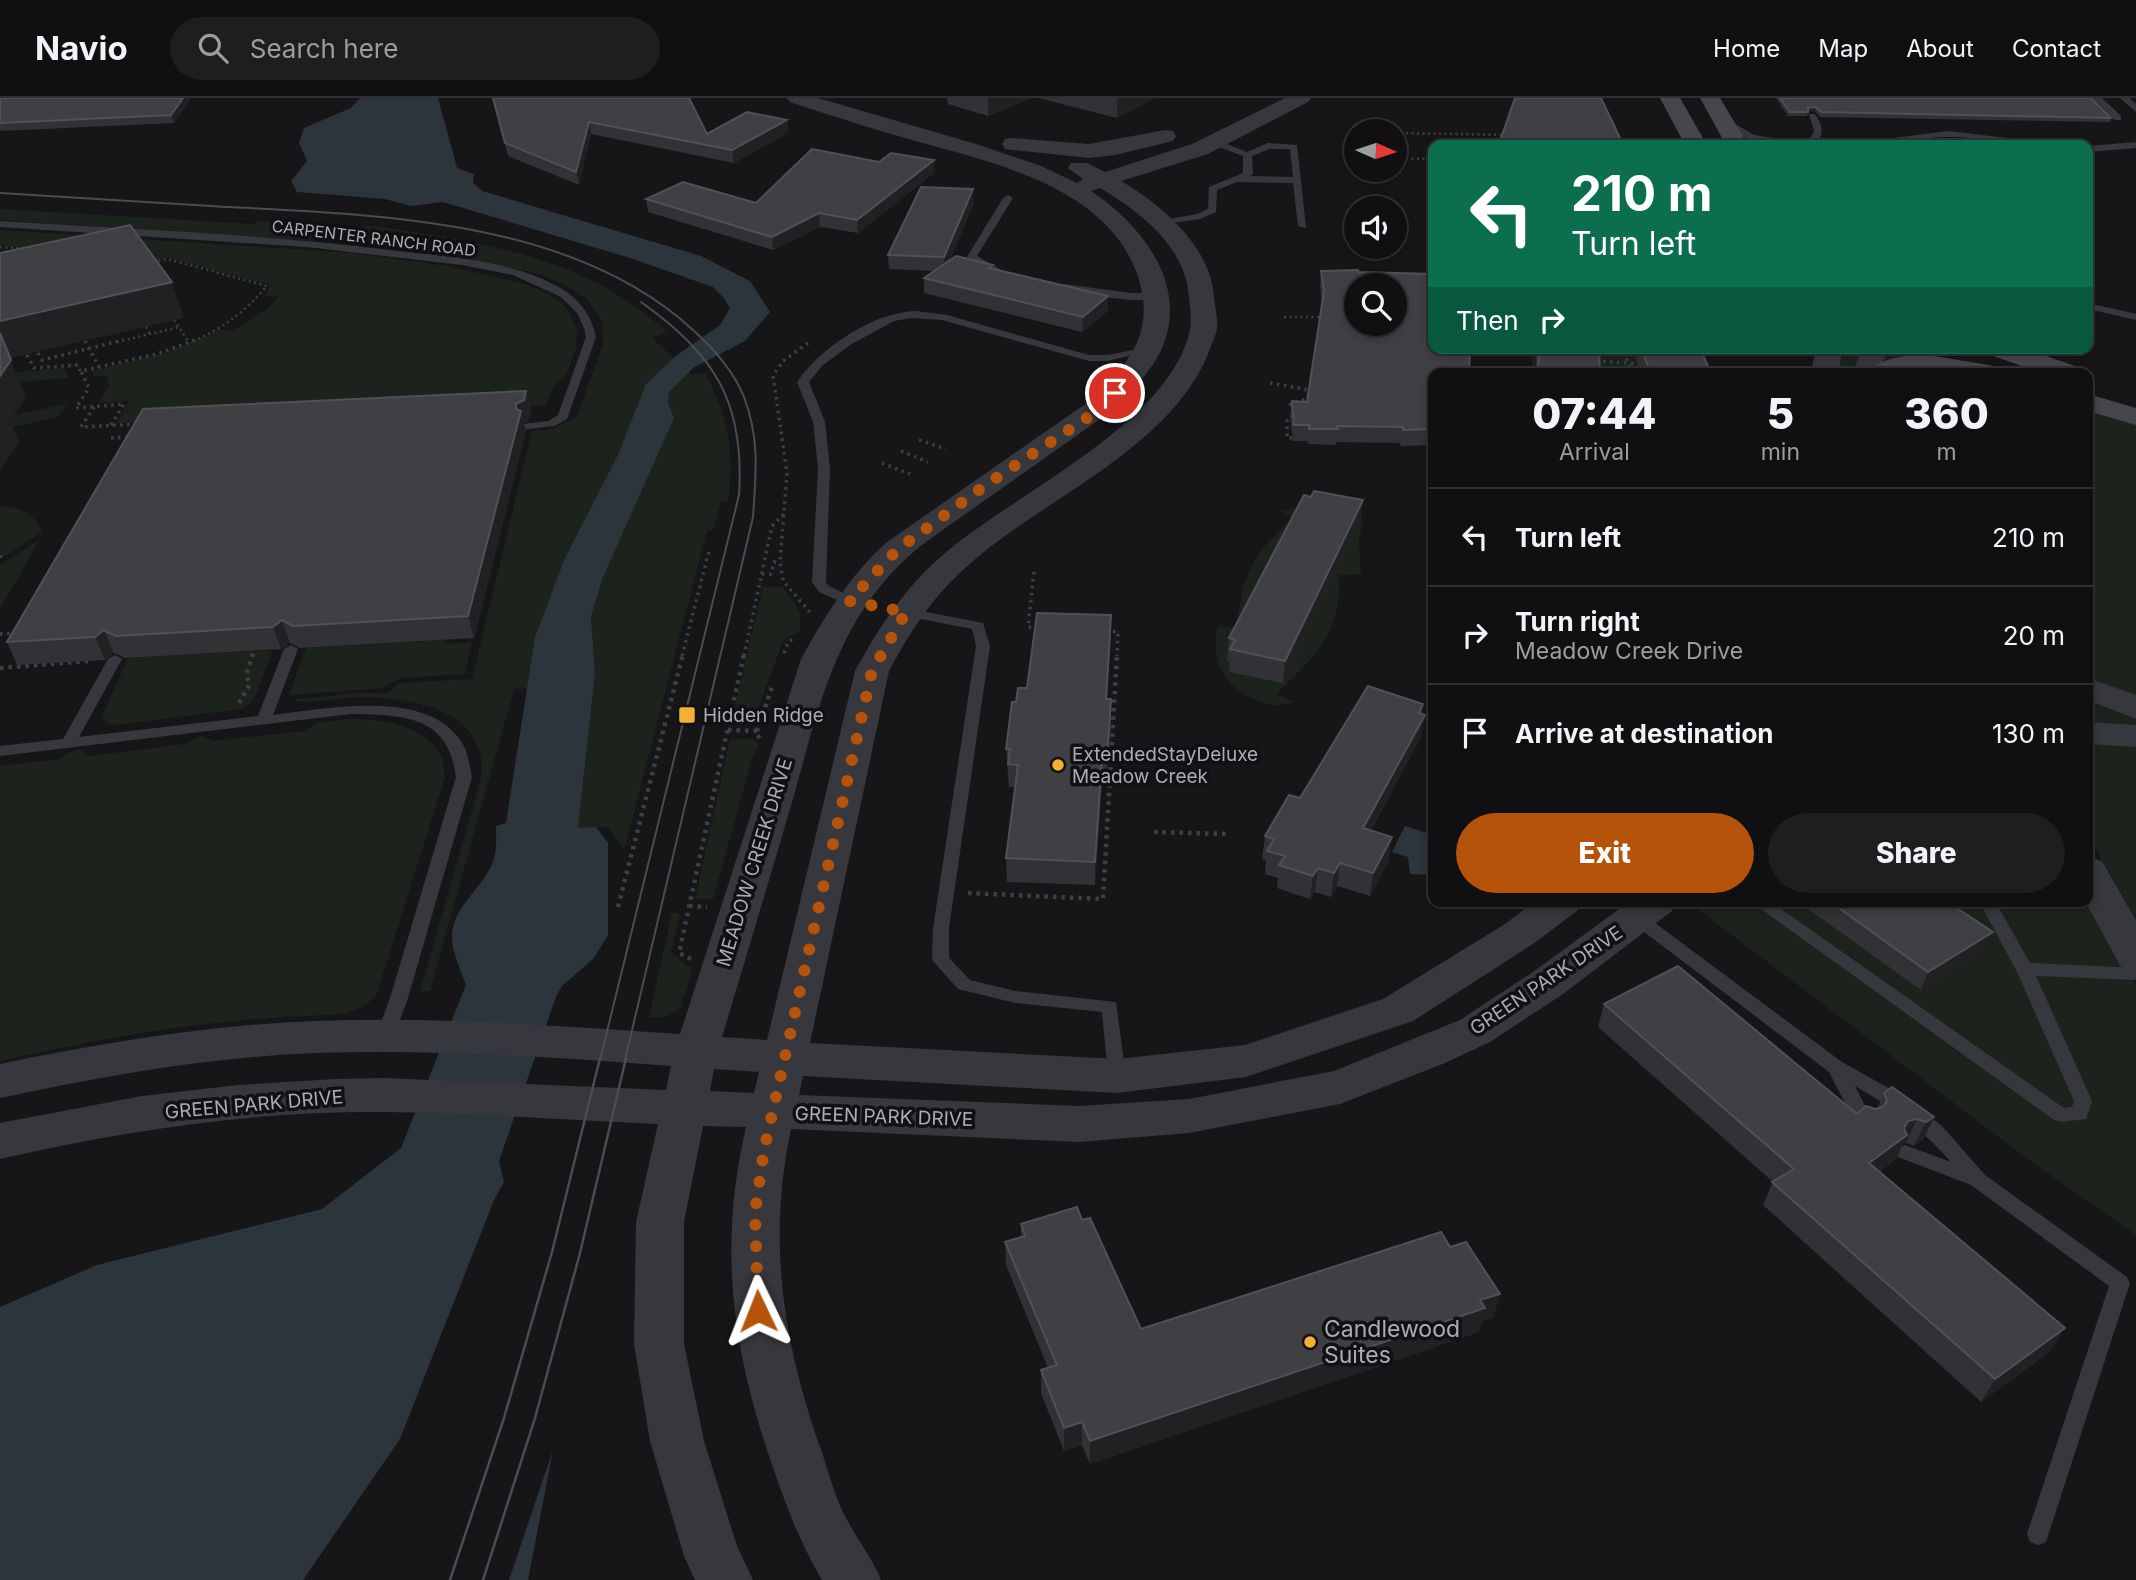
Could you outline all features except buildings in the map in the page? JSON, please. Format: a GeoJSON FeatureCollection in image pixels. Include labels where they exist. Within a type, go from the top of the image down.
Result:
{"type":"FeatureCollection","features":[{"type":"Feature","properties":{"kind":"main road"},"geometry":{"type":"LineString","coordinates":[[1670,98],[1693,140]]}},
{"type":"Feature","properties":{"kind":"main road"},"geometry":{"type":"LineString","coordinates":[[1710,98],[1734,140]]}},
{"type":"Feature","properties":{"kind":"main road"},"geometry":{"type":"LineString","coordinates":[[1949,354],[1987,368]]}},
{"type":"Feature","properties":{"kind":"main road"},"geometry":{"type":"LineString","coordinates":[[2014,354],[2055,368]]}},
{"type":"Feature","properties":{"kind":"main road"},"geometry":{"type":"LineString","coordinates":[[2040,354],[2061,368]]}},
{"type":"Feature","properties":{"kind":"main road"},"geometry":{"type":"LineString","coordinates":[[1890,368],[1917,363],[1966,368]]}},
{"type":"Feature","properties":{"kind":"main road"},"geometry":{"type":"LineString","coordinates":[[2093,380],[2136,393]]}},
{"type":"Feature","properties":{"kind":"main road"},"geometry":{"type":"LineString","coordinates":[[2093,404],[2136,417]]}},
{"type":"Feature","properties":{"kind":"street"},"geometry":{"type":"LineString","coordinates":[[797,98],[1067,178],[1103,180],[1140,168],[1256,98]]}},
{"type":"Feature","properties":{"kind":"street"},"geometry":{"type":"LineString","coordinates":[[855,98],[1013,144],[1089,151],[1202,132]]}},
{"type":"Feature","properties":{"kind":"street"},"geometry":{"type":"LineString","coordinates":[[1067,178],[1301,98]]}},
{"type":"Feature","properties":{"kind":"street"},"geometry":{"type":"LineString","coordinates":[[1013,144],[1067,178],[1102,209],[1139,248],[1158,296],[1152,340],[1156,362],[1149,388],[1101,435],[1114,446]]}},
{"type":"Feature","properties":{"kind":"street"},"geometry":{"type":"LineString","coordinates":[[1138,202],[1131,182],[1140,168]]}},
{"type":"Feature","properties":{"kind":"street"},"geometry":{"type":"LineString","coordinates":[[853,1580],[819,1523],[776,1397],[758,1311],[755,1212],[764,1150],[872,671],[906,612],[955,559],[1114,446],[1152,414],[1184,377],[1196,353],[1204,327],[1204,296],[1195,266],[1179,239],[1162,223],[1138,202],[1103,180]]}},
{"type":"Feature","properties":{"kind":"street","name":"MEADOW CREEK DRIVE"},"geometry":{"type":"LineString","coordinates":[[725,1580],[712,1556],[677,1441],[659,1344],[660,1222],[696,1052],[818,659],[849,601],[897,550],[987,484],[1102,408],[1136,369],[1152,340]]}},
{"type":"Feature","properties":{"kind":"street"},"geometry":{"type":"LineString","coordinates":[[849,601],[906,612]]}},
{"type":"Feature","properties":{"kind":"street"},"geometry":{"type":"LineString","coordinates":[[2093,690],[2136,708]]}},
{"type":"Feature","properties":{"kind":"street"},"geometry":{"type":"LineString","coordinates":[[2093,733],[2136,736]]}},
{"type":"Feature","properties":{"kind":"street"},"geometry":{"type":"LineString","coordinates":[[2093,879],[2136,957]]}},
{"type":"Feature","properties":{"kind":"street"},"geometry":{"type":"LineString","coordinates":[[0,1081],[81,1064],[245,1042],[314,1037],[395,1036],[591,1044],[785,1058],[1117,1076],[1246,1060],[1398,1010],[1519,934],[1555,907]]}},
{"type":"Feature","properties":{"kind":"street","name":"GREEN PARK DRIVE"},"geometry":{"type":"LineString","coordinates":[[0,1141],[66,1125],[206,1105],[295,1096],[383,1095],[1079,1124],[1189,1116],[1340,1087],[1430,1052],[1475,1031],[1548,983],[1641,907]]}},
{"type":"Feature","properties":{"kind":"lane"},"geometry":{"type":"LineString","coordinates":[[2097,98],[2118,118]]}},
{"type":"Feature","properties":{"kind":"lane"},"geometry":{"type":"LineString","coordinates":[[2124,98],[2136,109]]}},
{"type":"Feature","properties":{"kind":"lane"},"geometry":{"type":"LineString","coordinates":[[1812,116],[1819,126],[1819,135],[1816,140]]}},
{"type":"Feature","properties":{"kind":"lane"},"geometry":{"type":"LineString","coordinates":[[1721,118],[1732,129],[1771,140]]}},
{"type":"Feature","properties":{"kind":"lane"},"geometry":{"type":"LineString","coordinates":[[1202,132],[1247,155]]}},
{"type":"Feature","properties":{"kind":"lane"},"geometry":{"type":"LineString","coordinates":[[1901,140],[1949,134],[1999,140]]}},
{"type":"Feature","properties":{"kind":"lane"},"geometry":{"type":"LineString","coordinates":[[2093,149],[2136,145]]}},
{"type":"Feature","properties":{"kind":"lane"},"geometry":{"type":"LineString","coordinates":[[1247,155],[1268,146],[1294,147],[1303,226]]}},
{"type":"Feature","properties":{"kind":"lane"},"geometry":{"type":"LineString","coordinates":[[1162,223],[1200,216],[1213,209],[1212,189],[1248,174],[1247,155]]}},
{"type":"Feature","properties":{"kind":"lane"},"geometry":{"type":"LineString","coordinates":[[1237,179],[1298,180]]}},
{"type":"Feature","properties":{"kind":"lane"},"geometry":{"type":"LineString","coordinates":[[1009,198],[972,257],[985,267],[1012,274]]}},
{"type":"Feature","properties":{"kind":"lane","name":"CARPENTER RANCH ROAD"},"geometry":{"type":"LineString","coordinates":[[0,224],[336,246],[474,265],[547,285],[573,301],[583,312],[591,337],[563,417],[551,424],[527,426]]}},
{"type":"Feature","properties":{"kind":"lane"},"geometry":{"type":"LineString","coordinates":[[1052,284],[1095,292],[1158,296]]}},
{"type":"Feature","properties":{"kind":"lane"},"geometry":{"type":"LineString","coordinates":[[2093,307],[2136,317]]}},
{"type":"Feature","properties":{"kind":"lane"},"geometry":{"type":"LineString","coordinates":[[849,601],[824,589],[819,582],[824,469],[819,422],[803,382],[811,368],[876,325],[899,316],[923,314],[943,317],[1089,358],[1108,358],[1152,340]]}},
{"type":"Feature","properties":{"kind":"lane"},"geometry":{"type":"LineString","coordinates":[[906,612],[978,626],[983,646],[947,892],[940,960],[964,985],[1015,996],[1110,1006],[1117,1076]]}},
{"type":"Feature","properties":{"kind":"lane"},"geometry":{"type":"LineString","coordinates":[[264,719],[292,649]]}},
{"type":"Feature","properties":{"kind":"lane"},"geometry":{"type":"LineString","coordinates":[[69,742],[115,659]]}},
{"type":"Feature","properties":{"kind":"lane"},"geometry":{"type":"LineString","coordinates":[[0,751],[351,710],[405,713],[441,727],[460,747],[464,776],[399,998],[395,1036]]}},
{"type":"Feature","properties":{"kind":"lane"},"geometry":{"type":"LineString","coordinates":[[1641,907],[1836,1067],[1895,1100],[1935,1131],[1978,1180],[2120,1283],[2038,1534]]}},
{"type":"Feature","properties":{"kind":"lane"},"geometry":{"type":"LineString","coordinates":[[1766,907],[2061,1115],[2079,1114],[2083,1101],[2026,970],[1990,907]]}},
{"type":"Feature","properties":{"kind":"lane"},"geometry":{"type":"LineString","coordinates":[[2026,970],[2136,974]]}},
{"type":"Feature","properties":{"kind":"lane"},"geometry":{"type":"LineString","coordinates":[[1836,1067],[1865,1123]]}},
{"type":"Feature","properties":{"kind":"lane"},"geometry":{"type":"LineString","coordinates":[[1905,1152],[1978,1180]]}},
{"type":"Feature","properties":{"kind":"path"},"geometry":{"type":"LineString","coordinates":[[1407,133],[1513,135]]}},
{"type":"Feature","properties":{"kind":"path"},"geometry":{"type":"LineString","coordinates":[[1407,158],[1428,159]]}},
{"type":"Feature","properties":{"kind":"path"},"geometry":{"type":"LineString","coordinates":[[0,247],[35,249]]}},
{"type":"Feature","properties":{"kind":"path"},"geometry":{"type":"LineString","coordinates":[[80,371],[138,359],[189,342],[232,320],[256,301],[267,286],[167,259],[146,264]]}},
{"type":"Feature","properties":{"kind":"path"},"geometry":{"type":"LineString","coordinates":[[1284,317],[1327,317],[1329,322]]}},
{"type":"Feature","properties":{"kind":"path"},"geometry":{"type":"LineString","coordinates":[[174,320],[189,342]]}},
{"type":"Feature","properties":{"kind":"path"},"geometry":{"type":"LineString","coordinates":[[146,327],[150,334]]}},
{"type":"Feature","properties":{"kind":"path"},"geometry":{"type":"LineString","coordinates":[[38,353],[41,360],[179,327]]}},
{"type":"Feature","properties":{"kind":"path"},"geometry":{"type":"LineString","coordinates":[[809,620],[809,611],[783,581],[780,562],[787,473],[773,376],[791,354],[814,340]]}},
{"type":"Feature","properties":{"kind":"path"},"geometry":{"type":"LineString","coordinates":[[85,341],[99,367]]}},
{"type":"Feature","properties":{"kind":"path"},"geometry":{"type":"LineString","coordinates":[[1623,354],[1631,368]]}},
{"type":"Feature","properties":{"kind":"path"},"geometry":{"type":"LineString","coordinates":[[26,355],[34,368],[78,365],[89,388],[76,408],[124,404],[111,425]]}},
{"type":"Feature","properties":{"kind":"path"},"geometry":{"type":"LineString","coordinates":[[1590,360],[1644,365]]}},
{"type":"Feature","properties":{"kind":"path"},"geometry":{"type":"LineString","coordinates":[[1270,383],[1299,386],[1315,401]]}},
{"type":"Feature","properties":{"kind":"path"},"geometry":{"type":"LineString","coordinates":[[1303,405],[1289,405],[1319,391]]}},
{"type":"Feature","properties":{"kind":"path"},"geometry":{"type":"LineString","coordinates":[[95,406],[81,427],[142,424],[135,437],[111,439]]}},
{"type":"Feature","properties":{"kind":"path"},"geometry":{"type":"LineString","coordinates":[[1292,438],[1287,438],[1287,418],[1297,416]]}},
{"type":"Feature","properties":{"kind":"path"},"geometry":{"type":"LineString","coordinates":[[919,440],[946,449]]}},
{"type":"Feature","properties":{"kind":"path"},"geometry":{"type":"LineString","coordinates":[[901,451],[928,461]]}},
{"type":"Feature","properties":{"kind":"path"},"geometry":{"type":"LineString","coordinates":[[882,463],[910,474]]}},
{"type":"Feature","properties":{"kind":"path"},"geometry":{"type":"LineString","coordinates":[[694,960],[679,953],[772,526],[784,514]]}},
{"type":"Feature","properties":{"kind":"path"},"geometry":{"type":"LineString","coordinates":[[618,907],[709,551]]}},
{"type":"Feature","properties":{"kind":"path"},"geometry":{"type":"LineString","coordinates":[[0,556],[6,558]]}},
{"type":"Feature","properties":{"kind":"path"},"geometry":{"type":"LineString","coordinates":[[762,574],[771,574],[774,562],[780,562]]}},
{"type":"Feature","properties":{"kind":"path"},"geometry":{"type":"LineString","coordinates":[[1034,572],[1028,628],[1041,628]]}},
{"type":"Feature","properties":{"kind":"path"},"geometry":{"type":"LineString","coordinates":[[947,892],[1103,899],[1118,632],[1105,631]]}},
{"type":"Feature","properties":{"kind":"path"},"geometry":{"type":"LineString","coordinates":[[0,634],[25,632]]}},
{"type":"Feature","properties":{"kind":"path"},"geometry":{"type":"LineString","coordinates":[[783,654],[788,642],[797,636]]}},
{"type":"Feature","properties":{"kind":"path"},"geometry":{"type":"LineString","coordinates":[[239,704],[249,690],[250,684],[246,675],[254,651]]}},
{"type":"Feature","properties":{"kind":"path"},"geometry":{"type":"LineString","coordinates":[[0,668],[87,663],[89,660]]}},
{"type":"Feature","properties":{"kind":"path"},"geometry":{"type":"LineString","coordinates":[[766,744],[756,734],[775,680]]}},
{"type":"Feature","properties":{"kind":"path"},"geometry":{"type":"LineString","coordinates":[[728,730],[758,731]]}},
{"type":"Feature","properties":{"kind":"path"},"geometry":{"type":"LineString","coordinates":[[1154,832],[1228,834]]}},
{"type":"Feature","properties":{"kind":"shaded area"},"geometry":{"type":"Polygon","coordinates":[[[360,98],[438,98],[457,168],[474,174],[473,183],[482,191],[701,256],[750,281],[770,312],[745,341],[693,368],[669,392],[668,403],[674,418],[603,577],[591,616],[595,673],[578,828],[596,827],[608,843],[608,935],[594,958],[562,986],[556,997],[499,1161],[504,1182],[494,1200],[400,1439],[303,1580],[0,1580],[0,1307],[97,1265],[322,1209],[401,1148],[466,985],[453,949],[453,926],[463,906],[490,869],[496,847],[496,826],[506,823],[535,637],[565,558],[618,455],[646,384],[676,356],[720,325],[730,308],[713,287],[630,258],[443,202],[411,206],[385,199],[297,192],[291,181],[307,161],[299,143],[304,128],[351,108],[360,98]]]}},
{"type":"Feature","properties":{"kind":"shaded area"},"geometry":{"type":"Polygon","coordinates":[[[0,209],[253,224],[257,221],[358,227],[366,225],[428,234],[523,255],[583,276],[610,290],[667,331],[652,338],[692,375],[705,373],[713,388],[728,435],[730,484],[728,501],[721,502],[713,530],[707,531],[624,850],[608,827],[578,828],[595,673],[591,616],[549,600],[535,637],[528,688],[514,689],[430,991],[420,991],[480,780],[482,768],[478,746],[467,729],[451,716],[410,701],[365,697],[311,702],[291,700],[358,693],[389,693],[401,683],[472,679],[532,431],[553,429],[577,416],[603,345],[602,321],[587,299],[571,288],[539,274],[456,256],[392,246],[0,220],[0,209]]]}},
{"type":"Feature","properties":{"kind":"shaded area"},"geometry":{"type":"Polygon","coordinates":[[[0,230],[354,253],[447,266],[525,284],[548,294],[570,313],[577,331],[576,348],[566,375],[553,387],[546,405],[117,423],[129,401],[99,403],[109,385],[106,375],[95,377],[91,371],[168,352],[220,329],[232,332],[266,310],[279,297],[265,296],[270,285],[167,258],[145,263],[0,245],[0,230]]]}},
{"type":"Feature","properties":{"kind":"shaded area"},"geometry":{"type":"Polygon","coordinates":[[[1532,354],[1698,354],[1704,368],[1532,368],[1532,354]]]}},
{"type":"Feature","properties":{"kind":"shaded area"},"geometry":{"type":"Polygon","coordinates":[[[1837,354],[1938,354],[1977,368],[1833,368],[1837,354]]]}},
{"type":"Feature","properties":{"kind":"shaded area"},"geometry":{"type":"Polygon","coordinates":[[[64,368],[69,378],[20,382],[16,372],[64,368]]]}},
{"type":"Feature","properties":{"kind":"shaded area"},"geometry":{"type":"Polygon","coordinates":[[[67,404],[58,417],[5,429],[14,415],[67,404]]]}},
{"type":"Feature","properties":{"kind":"shaded area"},"geometry":{"type":"Polygon","coordinates":[[[2093,405],[2136,418],[2136,919],[2093,845],[2093,405]]]}},
{"type":"Feature","properties":{"kind":"shaded area"},"geometry":{"type":"Polygon","coordinates":[[[0,506],[26,512],[42,532],[5,556],[0,553],[0,506]]]}},
{"type":"Feature","properties":{"kind":"shaded area"},"geometry":{"type":"Polygon","coordinates":[[[1309,506],[1357,513],[1363,520],[1359,540],[1361,574],[1338,575],[1339,595],[1331,628],[1313,656],[1276,694],[1295,702],[1273,705],[1251,698],[1231,684],[1224,675],[1216,656],[1217,627],[1237,628],[1242,594],[1252,565],[1269,541],[1295,518],[1280,511],[1309,506]]]}},
{"type":"Feature","properties":{"kind":"shaded area"},"geometry":{"type":"Polygon","coordinates":[[[40,539],[0,609],[0,565],[40,539]]]}},
{"type":"Feature","properties":{"kind":"shaded area"},"geometry":{"type":"Polygon","coordinates":[[[763,587],[783,587],[800,612],[800,631],[783,641],[752,725],[730,726],[763,587]]]}},
{"type":"Feature","properties":{"kind":"shaded area"},"geometry":{"type":"Polygon","coordinates":[[[444,640],[444,644],[472,642],[465,674],[401,678],[382,688],[289,695],[306,648],[444,640]]]}},
{"type":"Feature","properties":{"kind":"shaded area"},"geometry":{"type":"Polygon","coordinates":[[[273,650],[254,700],[241,709],[115,725],[108,724],[102,716],[128,658],[273,650]]]}},
{"type":"Feature","properties":{"kind":"shaded area"},"geometry":{"type":"Polygon","coordinates":[[[348,719],[387,722],[424,736],[441,755],[445,777],[377,993],[370,1001],[345,1013],[189,1026],[0,1061],[0,766],[59,759],[73,751],[81,750],[90,756],[185,744],[201,736],[213,741],[305,731],[316,723],[348,719]]]}},
{"type":"Feature","properties":{"kind":"shaded area"},"geometry":{"type":"Polygon","coordinates":[[[730,739],[754,739],[759,745],[753,755],[713,899],[695,899],[730,739]]]}},
{"type":"Feature","properties":{"kind":"shaded area"},"geometry":{"type":"Polygon","coordinates":[[[1405,826],[1428,833],[1428,875],[1410,874],[1408,857],[1392,852],[1405,826]]]}},
{"type":"Feature","properties":{"kind":"shaded area"},"geometry":{"type":"Polygon","coordinates":[[[2093,903],[2136,985],[2136,1235],[2033,1163],[1695,907],[2093,907],[2093,903]]]}},
{"type":"Feature","properties":{"kind":"shaded area"},"geometry":{"type":"Polygon","coordinates":[[[672,913],[680,913],[671,952],[692,970],[685,996],[682,996],[683,1006],[666,1017],[649,1017],[672,913]]]}},
{"type":"Feature","properties":{"kind":"shaded area"},"geometry":{"type":"Polygon","coordinates":[[[553,1450],[528,1580],[509,1580],[553,1450]]]}},
{"type":"Feature","properties":{"kind":"tram line"},"geometry":{"type":"LineString","coordinates":[[0,193],[401,219],[528,243],[588,264],[643,292],[693,330],[729,370],[744,397],[753,427],[756,457],[753,517],[625,1060]]}},
{"type":"Feature","properties":{"kind":"tram line"},"geometry":{"type":"LineString","coordinates":[[600,1060],[739,495],[737,433],[720,384],[688,341],[641,302]]}},
{"type":"Feature","properties":{"kind":"tram line"},"geometry":{"type":"LineString","coordinates":[[450,1580],[504,1418],[552,1252],[600,1058]]}},
{"type":"Feature","properties":{"kind":"tram line"},"geometry":{"type":"LineString","coordinates":[[483,1580],[535,1418],[580,1253],[626,1058]]}},
{"type":"Feature","properties":{"kind":"place","name":"Hidden Ridge"},"geometry":{"type":"Point","coordinates":[687,715]}},
{"type":"Feature","properties":{"kind":"place","name":"ExtendedStayDeluxe Meadow Creek"},"geometry":{"type":"Point","coordinates":[1058,765]}},
{"type":"Feature","properties":{"kind":"place","name":"Candlewood Suites"},"geometry":{"type":"Point","coordinates":[1310,1342]}},
{"type":"Feature","properties":{"kind":"route"},"geometry":{"type":"LineString","coordinates":[[758,1311],[755,1212],[764,1150],[872,671],[906,612],[849,601],[897,550],[987,484],[1102,408],[1115,393]]}}]}
